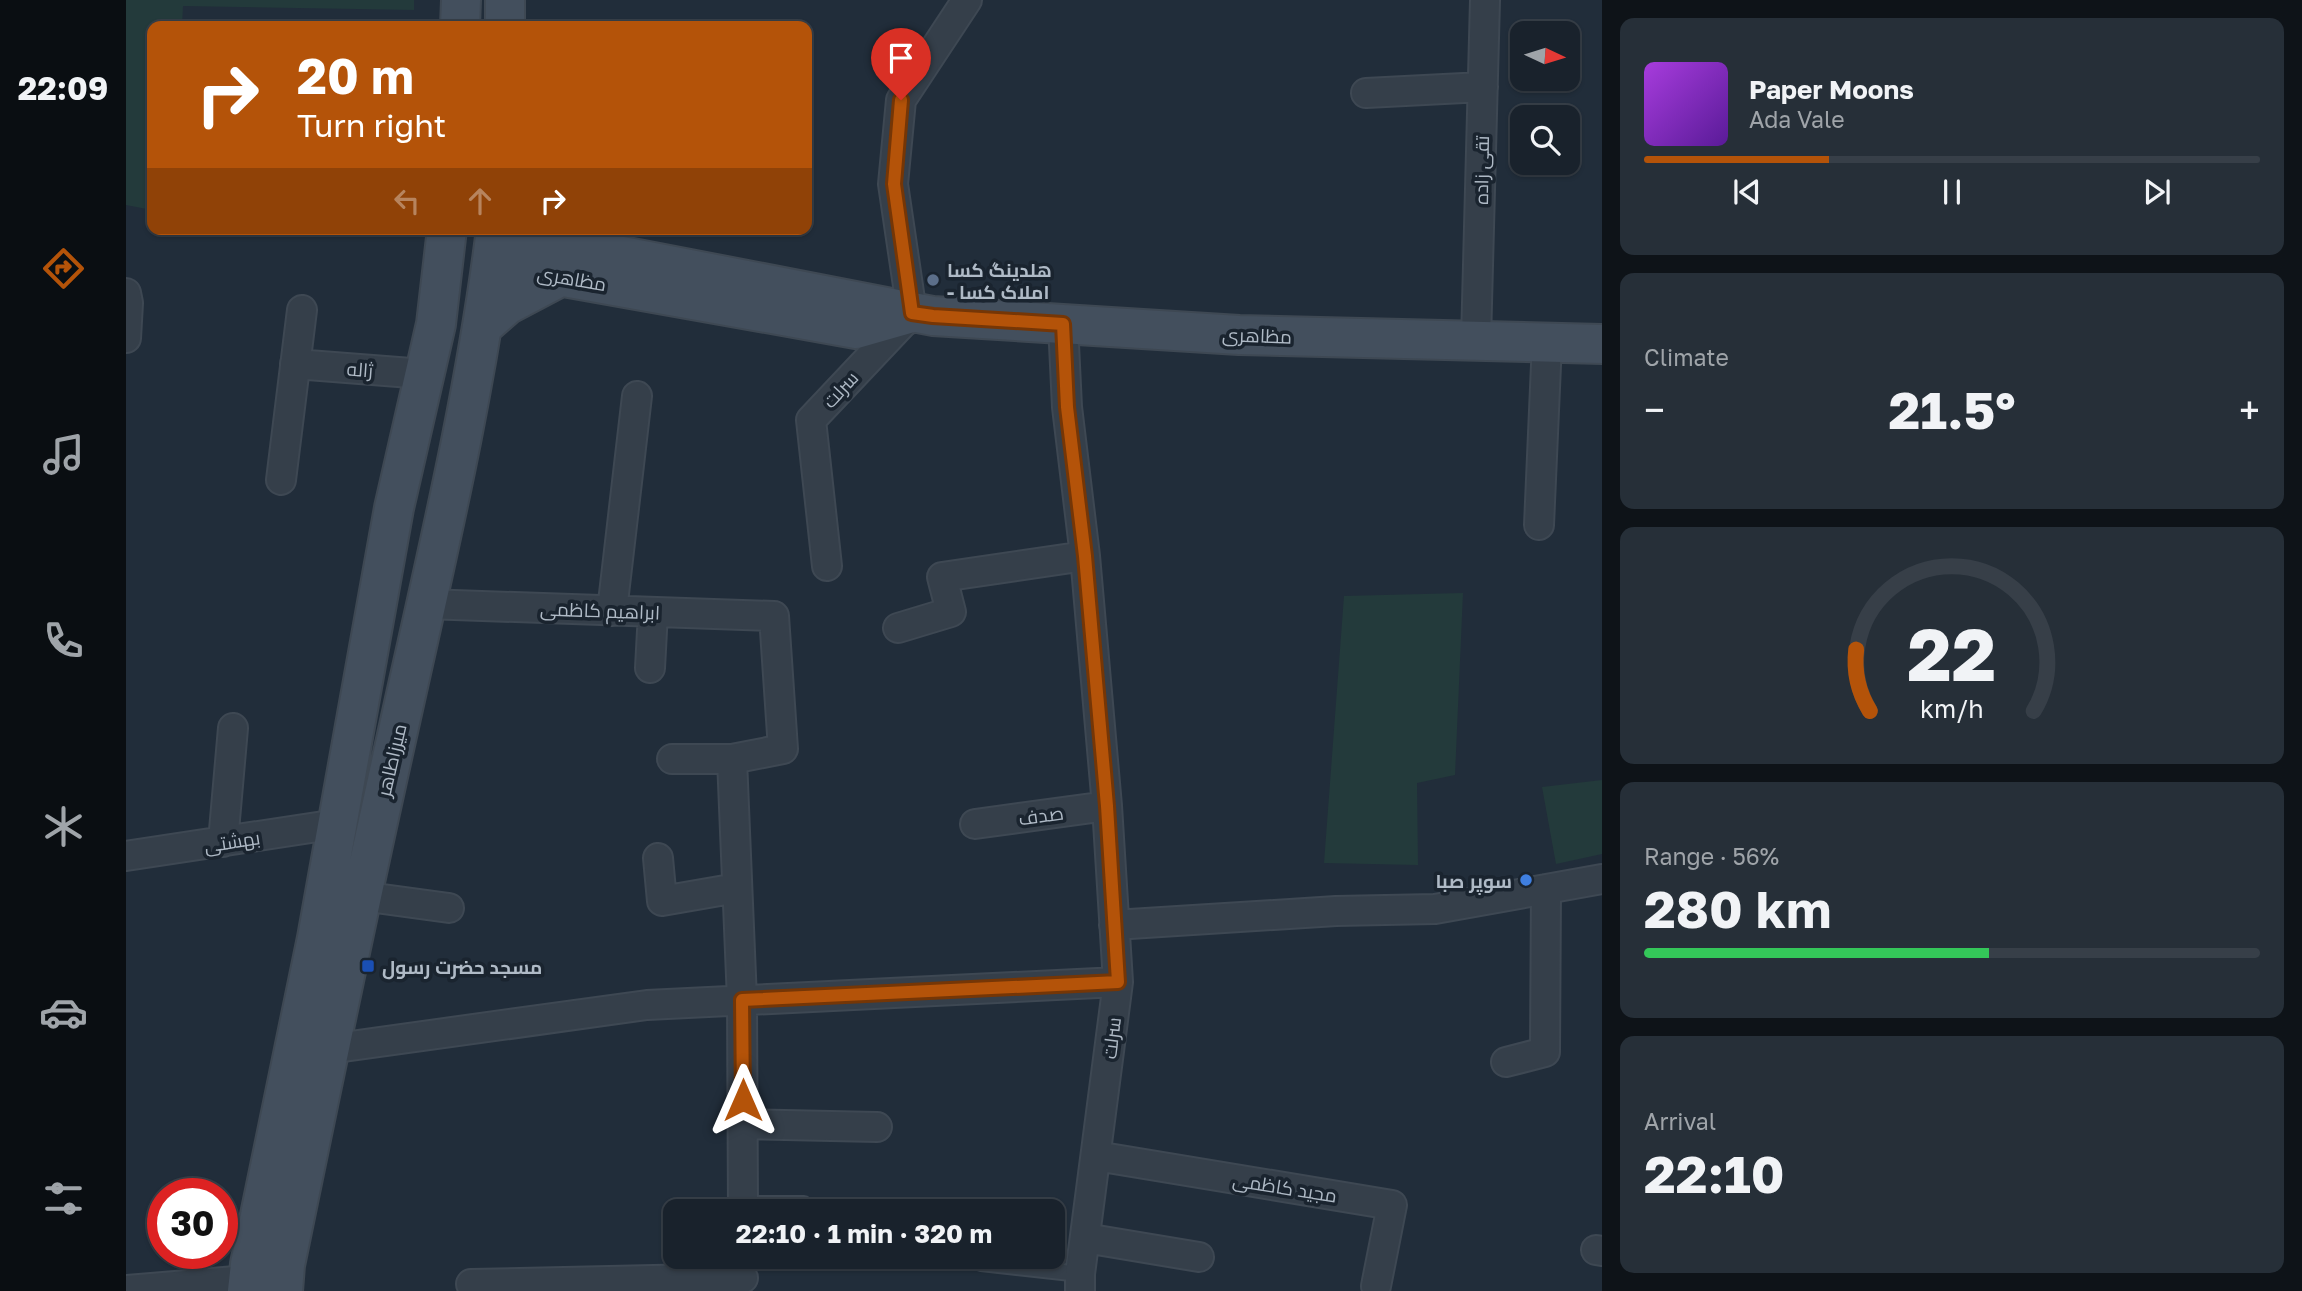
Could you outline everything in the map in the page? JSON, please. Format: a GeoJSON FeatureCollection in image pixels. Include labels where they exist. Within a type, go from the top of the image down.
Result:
{"type":"FeatureCollection","features":[{"type":"Feature","properties":{"kind":"main road"},"geometry":{"type":"LineString","coordinates":[[460,21],[461,0]]}},
{"type":"Feature","properties":{"kind":"main road"},"geometry":{"type":"LineString","coordinates":[[505,0],[505,21]]}},
{"type":"Feature","properties":{"kind":"main road","name":"میرزاطاهر"},"geometry":{"type":"LineString","coordinates":[[259,1287],[317,938],[394,508],[436,324],[447,235]]}},
{"type":"Feature","properties":{"kind":"main road","name":"مظاهری"},"geometry":{"type":"LineString","coordinates":[[496,235],[519,269],[856,329],[912,313]]}},
{"type":"Feature","properties":{"kind":"main road","name":"مظاهری"},"geometry":{"type":"LineString","coordinates":[[496,235],[592,241],[933,316],[1239,335],[1602,344]]}},
{"type":"Feature","properties":{"kind":"main road","name":"میرزاطاهر"},"geometry":{"type":"LineString","coordinates":[[259,1287],[285,1265],[483,326],[496,235]]}},
{"type":"Feature","properties":{"kind":"main road"},"geometry":{"type":"LineString","coordinates":[[483,326],[508,305],[562,276]]}},
{"type":"Feature","properties":{"kind":"street"},"geometry":{"type":"LineString","coordinates":[[912,313],[894,184],[901,100],[967,0]]}},
{"type":"Feature","properties":{"kind":"street","name":"تقی زاده"},"geometry":{"type":"LineString","coordinates":[[1476,341],[1485,0]]}},
{"type":"Feature","properties":{"kind":"street"},"geometry":{"type":"LineString","coordinates":[[1366,93],[1483,87]]}},
{"type":"Feature","properties":{"kind":"street"},"geometry":{"type":"LineString","coordinates":[[126,292],[126,338]]}},
{"type":"Feature","properties":{"kind":"street"},"geometry":{"type":"LineString","coordinates":[[281,480],[302,310]]}},
{"type":"Feature","properties":{"kind":"street","name":"سرلت"},"geometry":{"type":"LineString","coordinates":[[827,566],[811,420],[912,313]]}},
{"type":"Feature","properties":{"kind":"street","name":"سرلت"},"geometry":{"type":"LineString","coordinates":[[1063,324],[1067,407],[1085,556],[1107,806],[1118,982],[1080,1282]]}},
{"type":"Feature","properties":{"kind":"street"},"geometry":{"type":"LineString","coordinates":[[1539,525],[1547,342]]}},
{"type":"Feature","properties":{"kind":"street","name":"ژاله"},"geometry":{"type":"LineString","coordinates":[[295,364],[424,374]]}},
{"type":"Feature","properties":{"kind":"street"},"geometry":{"type":"LineString","coordinates":[[612,611],[637,396]]}},
{"type":"Feature","properties":{"kind":"street"},"geometry":{"type":"LineString","coordinates":[[898,628],[951,612],[942,577],[1085,556]]}},
{"type":"Feature","properties":{"kind":"street","name":"ابراهیم کاظمی"},"geometry":{"type":"LineString","coordinates":[[426,604],[774,616],[783,749],[732,759]]}},
{"type":"Feature","properties":{"kind":"street"},"geometry":{"type":"LineString","coordinates":[[650,668],[653,612]]}},
{"type":"Feature","properties":{"kind":"street"},"geometry":{"type":"LineString","coordinates":[[223,842],[233,728]]}},
{"type":"Feature","properties":{"kind":"street"},"geometry":{"type":"LineString","coordinates":[[672,759],[732,759],[742,1000],[743,1199]]}},
{"type":"Feature","properties":{"kind":"street","name":"صدف"},"geometry":{"type":"LineString","coordinates":[[975,824],[1107,806]]}},
{"type":"Feature","properties":{"kind":"street","name":"بهشتی"},"geometry":{"type":"LineString","coordinates":[[126,856],[337,824]]}},
{"type":"Feature","properties":{"kind":"street"},"geometry":{"type":"LineString","coordinates":[[658,858],[662,901],[737,888]]}},
{"type":"Feature","properties":{"kind":"street"},"geometry":{"type":"LineString","coordinates":[[1114,925],[1336,911],[1435,909],[1602,879]]}},
{"type":"Feature","properties":{"kind":"street"},"geometry":{"type":"LineString","coordinates":[[1506,1062],[1545,1052],[1546,889]]}},
{"type":"Feature","properties":{"kind":"street"},"geometry":{"type":"LineString","coordinates":[[361,896],[449,908]]}},
{"type":"Feature","properties":{"kind":"street"},"geometry":{"type":"LineString","coordinates":[[329,1049],[647,1005],[1118,982]]}},
{"type":"Feature","properties":{"kind":"street"},"geometry":{"type":"LineString","coordinates":[[743,1124],[877,1127]]}},
{"type":"Feature","properties":{"kind":"street","name":"مجید کاظمی"},"geometry":{"type":"LineString","coordinates":[[1096,1156],[1392,1205],[1376,1286]]}},
{"type":"Feature","properties":{"kind":"street"},"geometry":{"type":"LineString","coordinates":[[1085,1238],[1199,1257]]}},
{"type":"Feature","properties":{"kind":"street"},"geometry":{"type":"LineString","coordinates":[[471,1284],[743,1275]]}},
{"type":"Feature","properties":{"kind":"street"},"geometry":{"type":"LineString","coordinates":[[126,1290],[259,1287]]}},
{"type":"Feature","properties":{"kind":"lane"},"geometry":{"type":"LineString","coordinates":[[1012,1269],[1080,1282]]}},
{"type":"Feature","properties":{"kind":"green space"},"geometry":{"type":"Polygon","coordinates":[[[126,0],[414,0],[414,10],[183,6],[182,21],[147,21],[147,209],[126,205],[126,0]]]}},
{"type":"Feature","properties":{"kind":"green space"},"geometry":{"type":"Polygon","coordinates":[[[1463,593],[1455,775],[1417,783],[1418,865],[1324,863],[1344,596],[1463,593]]]}},
{"type":"Feature","properties":{"kind":"green space"},"geometry":{"type":"Polygon","coordinates":[[[1602,780],[1602,854],[1556,864],[1542,787],[1602,780]]]}},
{"type":"Feature","properties":{"kind":"place","name":"هلدینگ کسا - املاک کسا"},"geometry":{"type":"Point","coordinates":[933,280]}},
{"type":"Feature","properties":{"kind":"place","name":"سوپر صبا"},"geometry":{"type":"Point","coordinates":[1526,880]}},
{"type":"Feature","properties":{"kind":"place","name":"مسجد حضرت رسول"},"geometry":{"type":"Point","coordinates":[368,966]}},
{"type":"Feature","properties":{"kind":"route"},"geometry":{"type":"LineString","coordinates":[[743,1100],[742,1000],[1118,982],[1107,806],[1085,556],[1067,407],[1063,324],[912,313],[894,184],[901,100]]}}]}
